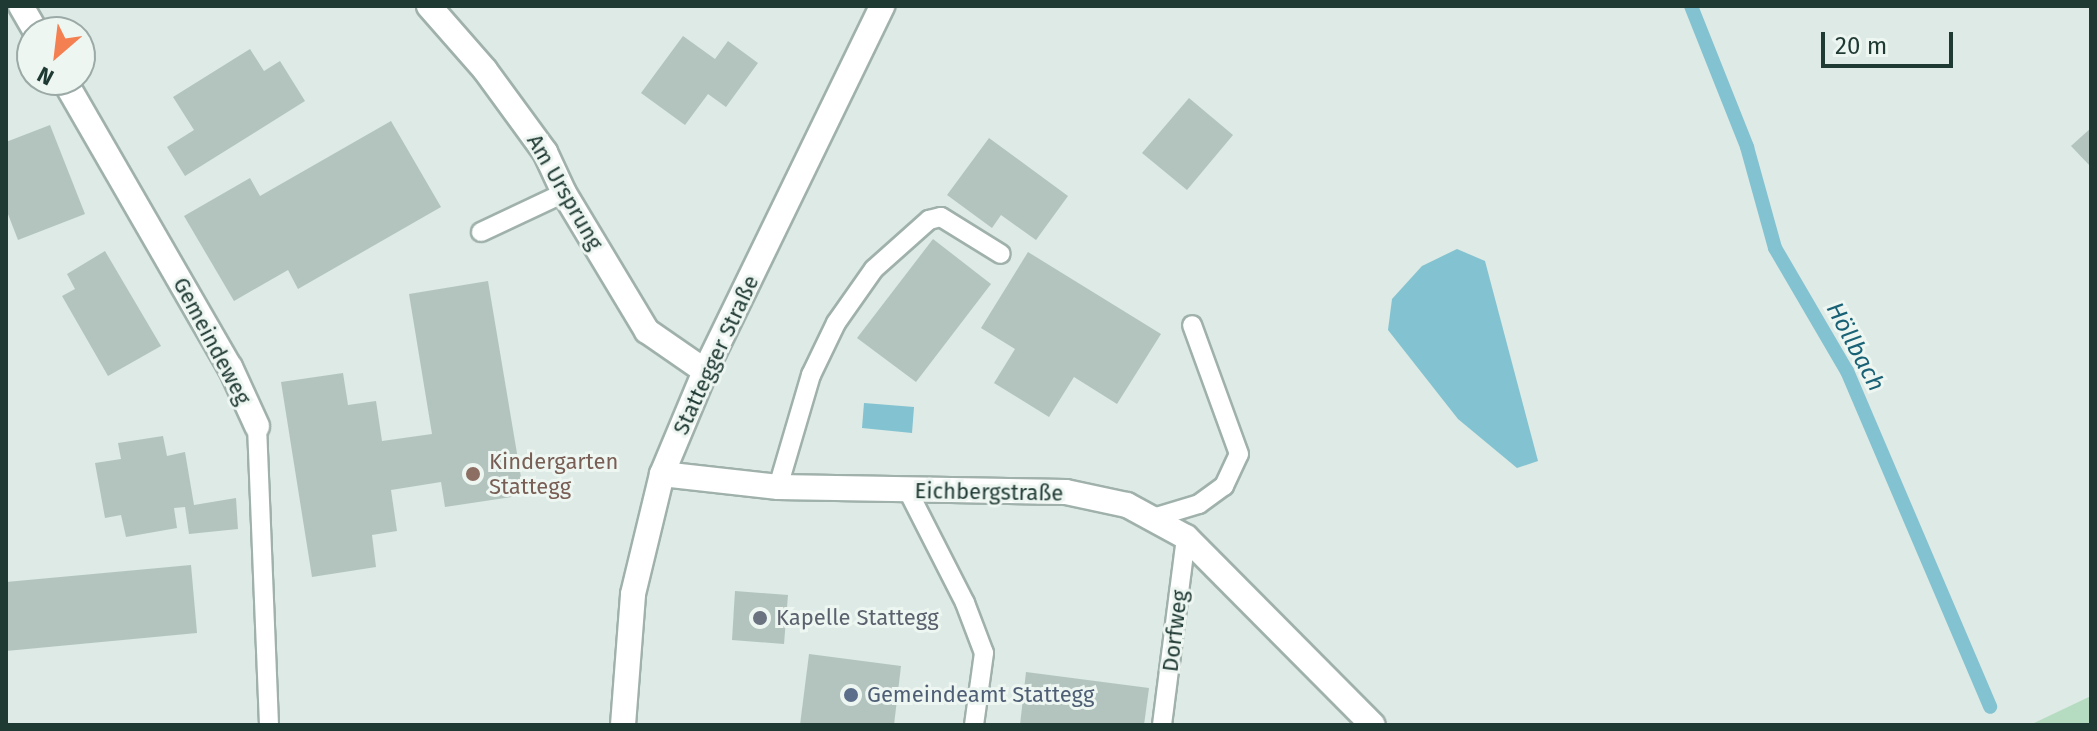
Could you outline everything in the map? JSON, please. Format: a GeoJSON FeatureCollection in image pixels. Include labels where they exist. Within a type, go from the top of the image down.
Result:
{"type":"FeatureCollection","features":[{"type":"Feature","properties":{"kind":"street","name":"Am Ursprung"},"geometry":{"type":"LineString","coordinates":[[429,6],[545,152],[564,193],[647,331],[705,371]]}},
{"type":"Feature","properties":{"kind":"street","name":"Stattegger Straße"},"geometry":{"type":"LineString","coordinates":[[623,725],[633,594],[662,474],[705,371],[882,6]]}},
{"type":"Feature","properties":{"kind":"street","name":"Gemeindeweg"},"geometry":{"type":"LineString","coordinates":[[73,96],[230,367],[257,426]]}},
{"type":"Feature","properties":{"kind":"street","name":"Eichbergstraße"},"geometry":{"type":"LineString","coordinates":[[662,474],[778,487],[1066,492],[1156,517],[1186,537],[1373,725]]}},
{"type":"Feature","properties":{"kind":"lane"},"geometry":{"type":"LineString","coordinates":[[481,232],[564,193]]}},
{"type":"Feature","properties":{"kind":"lane"},"geometry":{"type":"LineString","coordinates":[[778,487],[811,375],[836,323],[874,269],[929,220],[941,217],[1001,254]]}},
{"type":"Feature","properties":{"kind":"lane"},"geometry":{"type":"LineString","coordinates":[[1156,517],[1199,504],[1224,486],[1239,454],[1192,325]]}},
{"type":"Feature","properties":{"kind":"lane","name":"Gemeindeweg"},"geometry":{"type":"LineString","coordinates":[[257,426],[269,725]]}},
{"type":"Feature","properties":{"kind":"lane"},"geometry":{"type":"LineString","coordinates":[[908,491],[965,603],[984,653],[974,725]]}},
{"type":"Feature","properties":{"kind":"lane","name":"Dorfweg"},"geometry":{"type":"LineString","coordinates":[[1162,725],[1186,537]]}},
{"type":"Feature","properties":{"kind":"green space"},"geometry":{"type":"Polygon","coordinates":[[[2091,696],[2091,725],[2030,725],[2091,696]]]}},
{"type":"Feature","properties":{"kind":"water"},"geometry":{"type":"Polygon","coordinates":[[[1457,249],[1485,261],[1538,461],[1517,468],[1458,419],[1388,330],[1392,299],[1422,266],[1457,249]]]}},
{"type":"Feature","properties":{"kind":"water"},"geometry":{"type":"Polygon","coordinates":[[[864,403],[914,407],[912,433],[862,428],[864,403]]]}},
{"type":"Feature","properties":{"kind":"building"},"geometry":{"type":"Polygon","coordinates":[[[683,36],[715,59],[728,41],[758,63],[726,107],[708,94],[685,125],[641,93],[683,36]]]}},
{"type":"Feature","properties":{"kind":"building"},"geometry":{"type":"Polygon","coordinates":[[[250,49],[264,71],[280,61],[305,101],[185,176],[167,147],[194,130],[173,97],[250,49]]]}},
{"type":"Feature","properties":{"kind":"building"},"geometry":{"type":"Polygon","coordinates":[[[1189,98],[1233,135],[1187,190],[1142,153],[1189,98]]]}},
{"type":"Feature","properties":{"kind":"building"},"geometry":{"type":"Polygon","coordinates":[[[391,121],[441,207],[298,289],[288,270],[234,301],[184,216],[250,178],[260,196],[391,121]]]}},
{"type":"Feature","properties":{"kind":"building"},"geometry":{"type":"Polygon","coordinates":[[[50,125],[85,214],[18,240],[6,209],[6,142],[50,125]]]}},
{"type":"Feature","properties":{"kind":"building"},"geometry":{"type":"Polygon","coordinates":[[[2091,128],[2091,167],[2071,146],[2091,128]]]}},
{"type":"Feature","properties":{"kind":"building"},"geometry":{"type":"Polygon","coordinates":[[[989,138],[1068,196],[1036,240],[1001,215],[992,228],[947,195],[989,138]]]}},
{"type":"Feature","properties":{"kind":"building"},"geometry":{"type":"Polygon","coordinates":[[[933,239],[991,284],[916,382],[857,338],[933,239]]]}},
{"type":"Feature","properties":{"kind":"building"},"geometry":{"type":"Polygon","coordinates":[[[105,251],[161,346],[108,376],[62,296],[75,289],[67,274],[105,251]]]}},
{"type":"Feature","properties":{"kind":"building"},"geometry":{"type":"Polygon","coordinates":[[[1028,252],[1161,334],[1117,404],[1074,377],[1049,417],[994,383],[1015,349],[981,328],[1028,252]]]}},
{"type":"Feature","properties":{"kind":"building"},"geometry":{"type":"Polygon","coordinates":[[[488,281],[524,495],[445,507],[441,482],[391,490],[397,531],[372,535],[376,567],[312,577],[281,382],[343,373],[348,405],[376,401],[382,441],[432,434],[409,294],[488,281]]]}},
{"type":"Feature","properties":{"kind":"building"},"geometry":{"type":"Polygon","coordinates":[[[163,436],[167,456],[185,452],[194,505],[236,498],[238,529],[189,534],[185,507],[174,508],[177,528],[126,537],[121,515],[105,518],[95,463],[121,459],[118,443],[163,436]]]}},
{"type":"Feature","properties":{"kind":"building"},"geometry":{"type":"Polygon","coordinates":[[[191,565],[197,633],[6,651],[6,582],[191,565]]]}},
{"type":"Feature","properties":{"kind":"building","name":"Kapelle Stattegg"},"geometry":{"type":"Polygon","coordinates":[[[735,591],[788,595],[784,644],[732,640],[735,591]]]}},
{"type":"Feature","properties":{"kind":"building","name":"Gemeindeamt Stattegg"},"geometry":{"type":"Polygon","coordinates":[[[809,654],[901,666],[894,725],[800,725],[809,654]]]}},
{"type":"Feature","properties":{"kind":"building"},"geometry":{"type":"Polygon","coordinates":[[[1026,672],[1149,688],[1144,725],[1020,725],[1026,672]]]}},
{"type":"Feature","properties":{"kind":"waterway","name":"Höllbach"},"geometry":{"type":"LineString","coordinates":[[1691,6],[1747,147],[1775,248],[1847,371],[1990,707]]}},
{"type":"Feature","properties":{"kind":"place","name":"Kindergarten Stattegg"},"geometry":{"type":"Point","coordinates":[473,474]}},
{"type":"Feature","properties":{"kind":"place","name":"Kapelle Stattegg"},"geometry":{"type":"Point","coordinates":[760,618]}},
{"type":"Feature","properties":{"kind":"place","name":"Gemeindeamt Stattegg"},"geometry":{"type":"Point","coordinates":[851,695]}}]}
